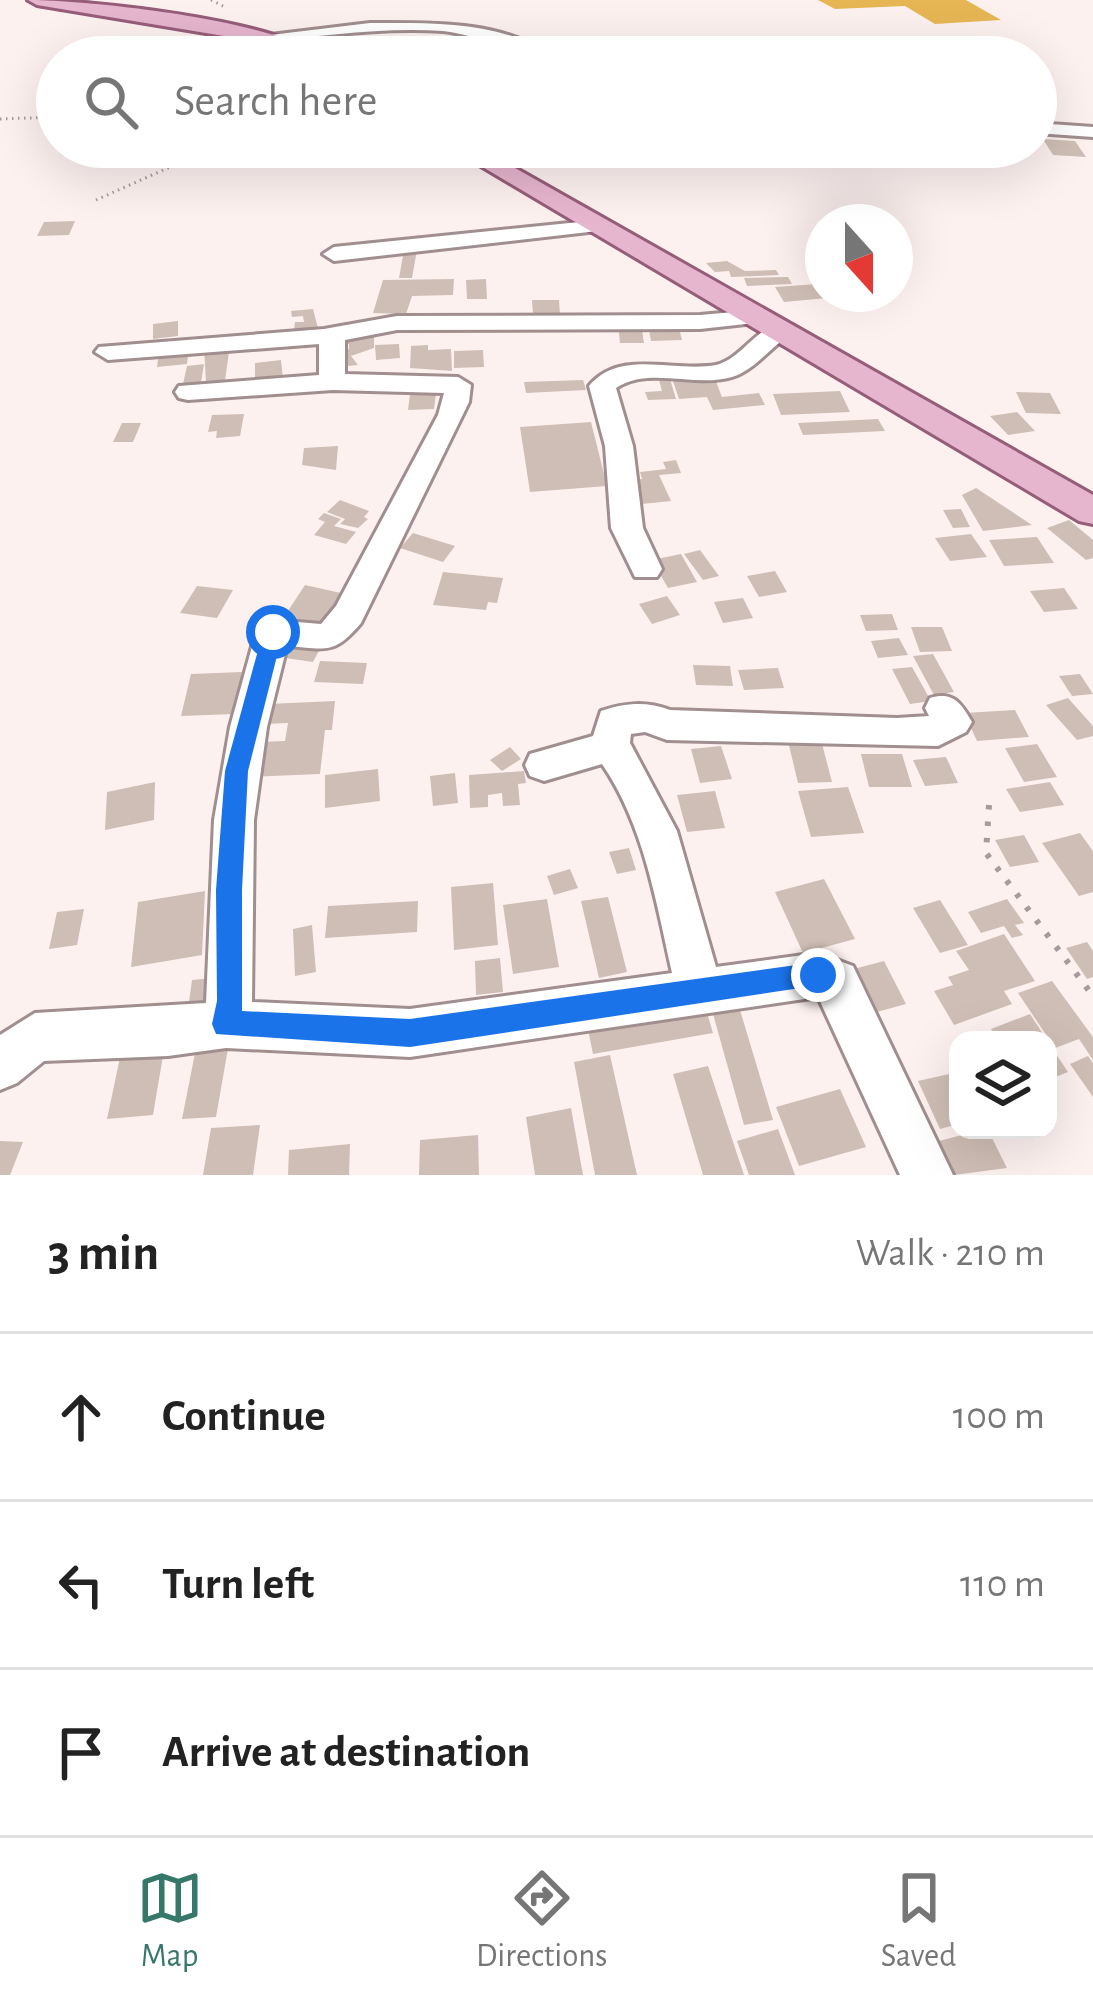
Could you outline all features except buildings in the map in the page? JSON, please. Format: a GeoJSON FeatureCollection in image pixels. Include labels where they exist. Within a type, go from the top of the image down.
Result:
{"type":"FeatureCollection","features":[{"type":"Feature","properties":{"kind":"main road"},"geometry":{"type":"LineString","coordinates":[[37,0],[256,36]]}},
{"type":"Feature","properties":{"kind":"main road"},"geometry":{"type":"LineString","coordinates":[[498,168],[1093,512]]}},
{"type":"Feature","properties":{"kind":"street"},"geometry":{"type":"LineString","coordinates":[[273,36],[370,27],[444,27],[492,36]]}},
{"type":"Feature","properties":{"kind":"street"},"geometry":{"type":"LineString","coordinates":[[1057,129],[1093,132]]}},
{"type":"Feature","properties":{"kind":"street"},"geometry":{"type":"LineString","coordinates":[[334,254],[599,226]]}},
{"type":"Feature","properties":{"kind":"street"},"geometry":{"type":"LineString","coordinates":[[108,352],[334,334],[397,323],[767,324],[742,363],[725,371],[628,374],[609,378],[602,386],[620,446],[627,527],[646,569]]}},
{"type":"Feature","properties":{"kind":"street"},"geometry":{"type":"LineString","coordinates":[[333,382],[329,355],[334,334]]}},
{"type":"Feature","properties":{"kind":"street"},"geometry":{"type":"LineString","coordinates":[[188,392],[333,382],[458,385],[454,418],[420,467],[417,486],[349,614],[329,638],[273,632],[237,771],[226,1024]]}},
{"type":"Feature","properties":{"kind":"street"},"geometry":{"type":"LineString","coordinates":[[699,993],[667,866],[626,763],[611,746],[614,721],[648,717],[684,727],[897,734],[938,731],[953,722],[943,708]]}},
{"type":"Feature","properties":{"kind":"street"},"geometry":{"type":"LineString","coordinates":[[544,764],[611,746]]}},
{"type":"Feature","properties":{"kind":"street"},"geometry":{"type":"LineString","coordinates":[[0,1066],[35,1037],[169,1032],[226,1024],[410,1033],[818,975],[837,982],[927,1175]]}},
{"type":"Feature","properties":{"kind":"path"},"geometry":{"type":"LineString","coordinates":[[0,118],[36,117]]}},
{"type":"Feature","properties":{"kind":"path"},"geometry":{"type":"LineString","coordinates":[[96,200],[168,168]]}},
{"type":"Feature","properties":{"kind":"path"},"geometry":{"type":"LineString","coordinates":[[988,806],[986,853],[1093,996]]}},
{"type":"Feature","properties":{"kind":"shaded area"},"geometry":{"type":"Polygon","coordinates":[[[818,0],[966,0],[1001,20],[935,24],[905,6],[835,9],[818,0]]]}},
{"type":"Feature","properties":{"kind":"route"},"geometry":{"type":"LineString","coordinates":[[273,632],[237,771],[226,1024],[410,1033],[818,975]]}}]}
